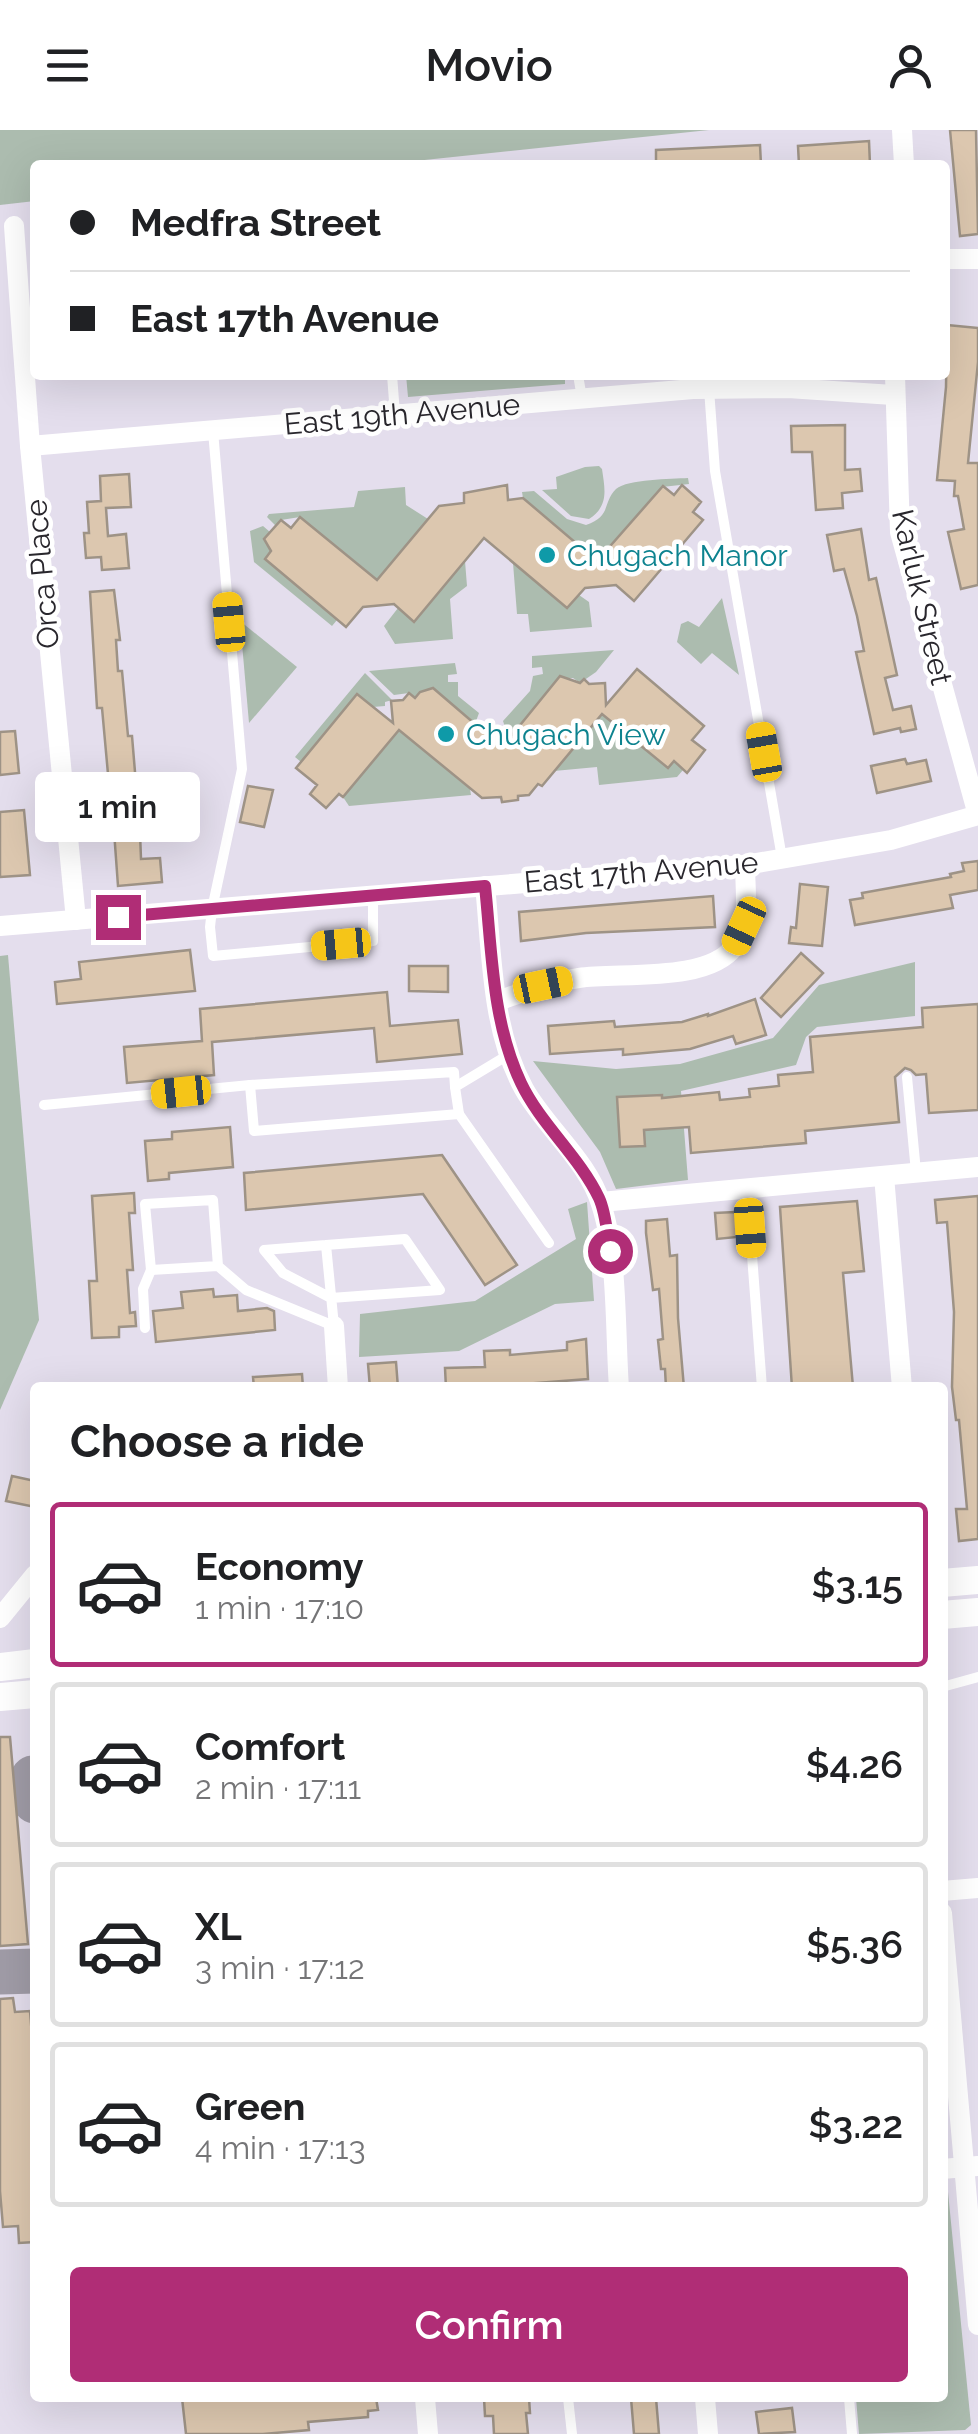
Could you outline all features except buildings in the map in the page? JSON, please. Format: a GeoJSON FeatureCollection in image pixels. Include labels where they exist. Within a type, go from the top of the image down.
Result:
{"type":"FeatureCollection","features":[{"type":"Feature","properties":{"kind":"main road"},"geometry":{"type":"LineString","coordinates":[[948,1582],[978,1580]]}},
{"type":"Feature","properties":{"kind":"main road"},"geometry":{"type":"LineString","coordinates":[[948,1614],[978,1612]]}},
{"type":"Feature","properties":{"kind":"main road"},"geometry":{"type":"LineString","coordinates":[[0,1667],[30,1664]]}},
{"type":"Feature","properties":{"kind":"main road"},"geometry":{"type":"LineString","coordinates":[[0,1697],[30,1694]]}},
{"type":"Feature","properties":{"kind":"street"},"geometry":{"type":"LineString","coordinates":[[902,130],[904,160]]}},
{"type":"Feature","properties":{"kind":"street","name":"Orca Place"},"geometry":{"type":"LineString","coordinates":[[14,226],[30,446],[76,920]]}},
{"type":"Feature","properties":{"kind":"street"},"geometry":{"type":"LineString","coordinates":[[950,259],[978,259]]}},
{"type":"Feature","properties":{"kind":"street","name":"East 19th Avenue"},"geometry":{"type":"LineString","coordinates":[[30,446],[708,389],[753,382],[894,385]]}},
{"type":"Feature","properties":{"kind":"street","name":"Karluk Street"},"geometry":{"type":"LineString","coordinates":[[894,385],[900,532],[978,815]]}},
{"type":"Feature","properties":{"kind":"street","name":"East 17th Avenue"},"geometry":{"type":"LineString","coordinates":[[0,926],[745,864],[891,840],[978,815]]}},
{"type":"Feature","properties":{"kind":"street"},"geometry":{"type":"LineString","coordinates":[[497,1001],[578,978],[694,970],[716,962],[734,948],[744,926],[745,864]]}},
{"type":"Feature","properties":{"kind":"street"},"geometry":{"type":"LineString","coordinates":[[485,886],[497,1001],[509,1054],[530,1098],[601,1202],[610,1251],[618,1382]]}},
{"type":"Feature","properties":{"kind":"street"},"geometry":{"type":"LineString","coordinates":[[601,1202],[978,1167]]}},
{"type":"Feature","properties":{"kind":"street"},"geometry":{"type":"LineString","coordinates":[[884,1176],[901,1382]]}},
{"type":"Feature","properties":{"kind":"street"},"geometry":{"type":"LineString","coordinates":[[334,1326],[338,1382]]}},
{"type":"Feature","properties":{"kind":"street"},"geometry":{"type":"LineString","coordinates":[[0,1618],[30,1581]]}},
{"type":"Feature","properties":{"kind":"street"},"geometry":{"type":"LineString","coordinates":[[948,1890],[978,1888]]}},
{"type":"Feature","properties":{"kind":"street"},"geometry":{"type":"LineString","coordinates":[[948,1993],[978,2325]]}},
{"type":"Feature","properties":{"kind":"street"},"geometry":{"type":"LineString","coordinates":[[425,2402],[428,2434]]}},
{"type":"Feature","properties":{"kind":"street"},"geometry":{"type":"LineString","coordinates":[[704,2402],[708,2434]]}},
{"type":"Feature","properties":{"kind":"lane"},"geometry":{"type":"LineString","coordinates":[[393,380],[396,414]]}},
{"type":"Feature","properties":{"kind":"lane"},"geometry":{"type":"LineString","coordinates":[[579,380],[582,398]]}},
{"type":"Feature","properties":{"kind":"lane"},"geometry":{"type":"LineString","coordinates":[[708,389],[714,471],[782,858]]}},
{"type":"Feature","properties":{"kind":"lane"},"geometry":{"type":"LineString","coordinates":[[213,430],[242,769],[212,909],[214,956],[373,941],[373,896]]}},
{"type":"Feature","properties":{"kind":"lane"},"geometry":{"type":"LineString","coordinates":[[455,1087],[509,1054]]}},
{"type":"Feature","properties":{"kind":"lane"},"geometry":{"type":"LineString","coordinates":[[44,1106],[454,1072],[459,1114],[549,1243]]}},
{"type":"Feature","properties":{"kind":"lane"},"geometry":{"type":"LineString","coordinates":[[908,1077],[916,1172]]}},
{"type":"Feature","properties":{"kind":"lane"},"geometry":{"type":"LineString","coordinates":[[250,1086],[254,1131],[459,1114]]}},
{"type":"Feature","properties":{"kind":"lane"},"geometry":{"type":"LineString","coordinates":[[747,1188],[762,1382]]}},
{"type":"Feature","properties":{"kind":"lane"},"geometry":{"type":"LineString","coordinates":[[145,1328],[143,1289],[151,1270],[146,1204],[213,1200],[218,1266]]}},
{"type":"Feature","properties":{"kind":"lane"},"geometry":{"type":"LineString","coordinates":[[405,1239],[440,1290],[331,1298],[283,1273],[264,1250],[326,1245],[405,1239]]}},
{"type":"Feature","properties":{"kind":"lane"},"geometry":{"type":"LineString","coordinates":[[151,1270],[218,1266],[246,1290],[334,1326],[326,1245]]}},
{"type":"Feature","properties":{"kind":"lane"},"geometry":{"type":"LineString","coordinates":[[948,1685],[978,1677]]}},
{"type":"Feature","properties":{"kind":"lane"},"geometry":{"type":"LineString","coordinates":[[568,2402],[572,2434]]}},
{"type":"Feature","properties":{"kind":"lane"},"geometry":{"type":"LineString","coordinates":[[849,2402],[852,2434]]}},
{"type":"Feature","properties":{"kind":"green space"},"geometry":{"type":"Polygon","coordinates":[[[0,130],[709,130],[424,160],[30,160],[30,202],[0,205],[0,130]]]}},
{"type":"Feature","properties":{"kind":"green space"},"geometry":{"type":"Polygon","coordinates":[[[406,380],[565,380],[565,384],[408,397],[406,380]]]}},
{"type":"Feature","properties":{"kind":"green space"},"geometry":{"type":"Polygon","coordinates":[[[599,466],[604,497],[600,509],[589,519],[571,516],[542,490],[557,489],[556,477],[599,466]]]}},
{"type":"Feature","properties":{"kind":"green space"},"geometry":{"type":"Polygon","coordinates":[[[688,478],[689,484],[662,487],[595,559],[523,498],[522,492],[534,491],[567,519],[586,525],[600,518],[612,494],[622,486],[688,478]]]}},
{"type":"Feature","properties":{"kind":"green space"},"geometry":{"type":"Polygon","coordinates":[[[405,487],[406,505],[428,519],[379,578],[374,578],[300,517],[281,520],[276,526],[267,517],[354,507],[358,491],[405,487]]]}},
{"type":"Feature","properties":{"kind":"green space"},"geometry":{"type":"Polygon","coordinates":[[[263,526],[270,532],[264,539],[271,551],[266,560],[337,620],[332,626],[254,562],[250,531],[263,526]]]}},
{"type":"Feature","properties":{"kind":"green space"},"geometry":{"type":"Polygon","coordinates":[[[465,561],[467,586],[450,599],[453,639],[395,644],[384,626],[398,608],[414,621],[465,561]]]}},
{"type":"Feature","properties":{"kind":"green space"},"geometry":{"type":"Polygon","coordinates":[[[513,563],[566,608],[579,595],[589,602],[592,627],[530,632],[528,614],[517,614],[513,563]]]}},
{"type":"Feature","properties":{"kind":"green space"},"geometry":{"type":"Polygon","coordinates":[[[722,598],[739,675],[712,653],[701,664],[677,642],[681,624],[688,621],[699,627],[722,598]]]}},
{"type":"Feature","properties":{"kind":"green space"},"geometry":{"type":"Polygon","coordinates":[[[240,621],[297,667],[249,723],[240,621]]]}},
{"type":"Feature","properties":{"kind":"green space"},"geometry":{"type":"Polygon","coordinates":[[[614,650],[596,672],[580,683],[573,678],[564,679],[509,739],[503,721],[530,691],[533,676],[543,674],[542,667],[532,668],[532,656],[614,650]]]}},
{"type":"Feature","properties":{"kind":"green space"},"geometry":{"type":"Polygon","coordinates":[[[455,663],[457,674],[448,675],[448,682],[458,682],[458,696],[479,713],[475,724],[434,688],[415,698],[409,693],[394,695],[369,671],[455,663]]]}},
{"type":"Feature","properties":{"kind":"green space"},"geometry":{"type":"Polygon","coordinates":[[[365,673],[392,700],[385,702],[385,706],[373,707],[357,694],[301,762],[295,757],[365,673]]]}},
{"type":"Feature","properties":{"kind":"green space"},"geometry":{"type":"Polygon","coordinates":[[[602,714],[667,768],[673,761],[683,770],[677,777],[599,785],[597,767],[554,771],[602,714]]]}},
{"type":"Feature","properties":{"kind":"green space"},"geometry":{"type":"Polygon","coordinates":[[[399,730],[470,789],[471,795],[349,806],[343,797],[399,730]]]}},
{"type":"Feature","properties":{"kind":"green space"},"geometry":{"type":"Polygon","coordinates":[[[8,955],[39,1320],[0,1410],[0,956],[8,955]]]}},
{"type":"Feature","properties":{"kind":"green space"},"geometry":{"type":"Polygon","coordinates":[[[915,962],[915,1016],[817,1027],[806,1037],[796,1065],[681,1091],[688,1180],[616,1189],[600,1152],[533,1061],[616,1069],[680,1064],[773,1038],[819,985],[915,962]]]}},
{"type":"Feature","properties":{"kind":"green space"},"geometry":{"type":"Polygon","coordinates":[[[587,1202],[594,1301],[555,1304],[459,1351],[359,1357],[360,1314],[475,1301],[576,1239],[568,1209],[587,1202]]]}},
{"type":"Feature","properties":{"kind":"green space"},"geometry":{"type":"Polygon","coordinates":[[[948,2192],[971,2425],[965,2430],[859,2434],[856,2402],[948,2402],[948,2192]]]}},
{"type":"Feature","properties":{"kind":"taxiway"},"geometry":{"type":"LineString","coordinates":[[0,1972],[30,1971]]}},
{"type":"Feature","properties":{"kind":"place","name":"Chugach Manor"},"geometry":{"type":"Point","coordinates":[547,555]}},
{"type":"Feature","properties":{"kind":"place","name":"Chugach View"},"geometry":{"type":"Point","coordinates":[446,734]}},
{"type":"Feature","properties":{"kind":"route"},"geometry":{"type":"LineString","coordinates":[[118,917],[485,886],[497,1001],[506,1046],[522,1086],[601,1202],[610,1251]]}}]}
